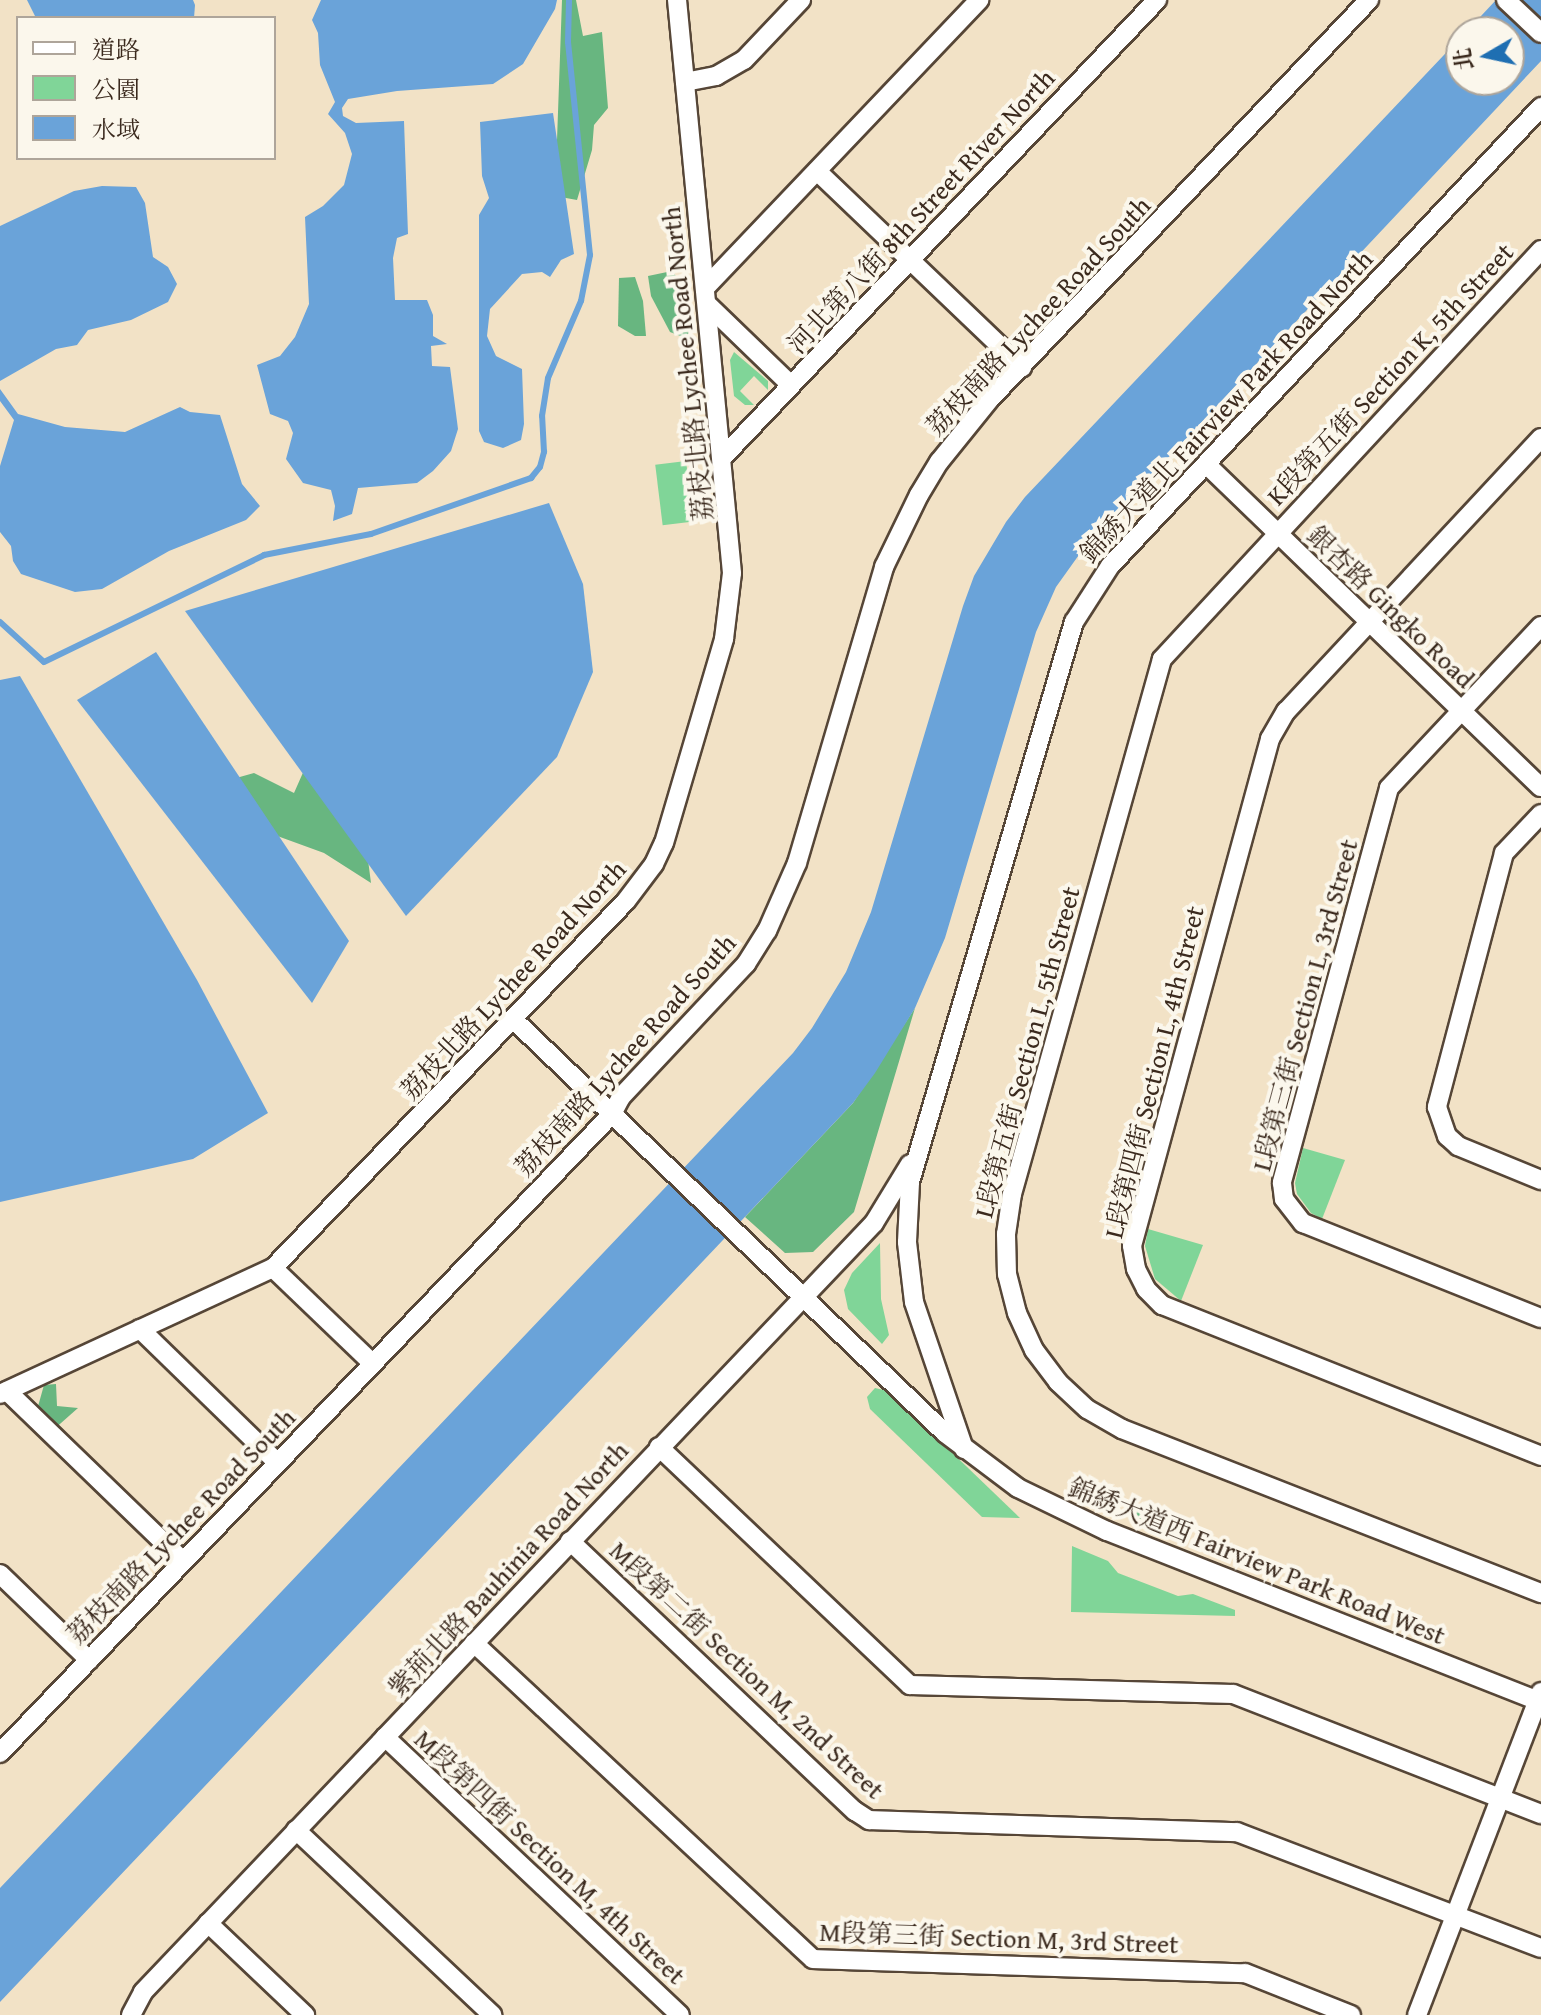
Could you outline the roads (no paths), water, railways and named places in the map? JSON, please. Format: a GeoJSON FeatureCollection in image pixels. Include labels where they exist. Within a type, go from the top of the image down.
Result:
{"type":"FeatureCollection","features":[{"type":"Feature","properties":{"kind":"street","name":"荔枝北路 Lychee Road North"},"geometry":{"type":"LineString","coordinates":[[3,1392],[273,1268],[514,1020],[641,884],[669,833],[729,617],[732,573],[677,0]]}},
{"type":"Feature","properties":{"kind":"street"},"geometry":{"type":"LineString","coordinates":[[685,82],[716,76],[744,60],[801,0]]}},
{"type":"Feature","properties":{"kind":"street"},"geometry":{"type":"LineString","coordinates":[[791,385],[706,296],[817,171],[979,0]]}},
{"type":"Feature","properties":{"kind":"street","name":"河北第八街 8th Street River North"},"geometry":{"type":"LineString","coordinates":[[722,458],[1157,0]]}},
{"type":"Feature","properties":{"kind":"street","name":"荔枝南路 Lychee Road South"},"geometry":{"type":"LineString","coordinates":[[0,1753],[612,1114],[621,1097],[746,964],[767,931],[797,863],[871,604],[900,530],[939,462],[989,400],[1369,0]]}},
{"type":"Feature","properties":{"kind":"street"},"geometry":{"type":"LineString","coordinates":[[1506,0],[1541,33]]}},
{"type":"Feature","properties":{"kind":"street","name":"錦綉大道北 Fairview Park Road North"},"geometry":{"type":"LineString","coordinates":[[916,1153],[1070,632],[1084,603],[1110,566],[1541,107]]}},
{"type":"Feature","properties":{"kind":"street"},"geometry":{"type":"LineString","coordinates":[[817,171],[1022,367]]}},
{"type":"Feature","properties":{"kind":"street","name":"K段第五街 Section K, 5th Street"},"geometry":{"type":"LineString","coordinates":[[1277,533],[1541,250]]}},
{"type":"Feature","properties":{"kind":"street","name":"L段第四街 Section L, 4th Street"},"geometry":{"type":"LineString","coordinates":[[1541,438],[1286,711],[1270,739],[1132,1246],[1136,1269],[1146,1289],[1162,1305],[1182,1316],[1541,1456]]}},
{"type":"Feature","properties":{"kind":"street","name":"銀杏路 Gingko Road"},"geometry":{"type":"LineString","coordinates":[[1206,464],[1541,787]]}},
{"type":"Feature","properties":{"kind":"street","name":"L段第五街 Section L, 5th Street"},"geometry":{"type":"LineString","coordinates":[[1277,533],[1171,646],[1156,674],[1012,1194],[1006,1234],[1007,1274],[1017,1313],[1034,1350],[1058,1382],[1087,1409],[1122,1429],[1541,1593]]}},
{"type":"Feature","properties":{"kind":"street"},"geometry":{"type":"LineString","coordinates":[[1461,711],[1541,626]]}},
{"type":"Feature","properties":{"kind":"street","name":"L段第三街 Section L, 3rd Street"},"geometry":{"type":"LineString","coordinates":[[1461,711],[1389,788],[1282,1183],[1284,1199],[1303,1223],[1541,1318]]}},
{"type":"Feature","properties":{"kind":"street"},"geometry":{"type":"LineString","coordinates":[[1541,814],[1504,853],[1437,1107],[1440,1122],[1458,1146],[1541,1180]]}},
{"type":"Feature","properties":{"kind":"street","name":"錦綉大道西 Fairview Park Road West"},"geometry":{"type":"LineString","coordinates":[[514,1020],[964,1449],[1018,1488],[1076,1519],[1540,1698]]}},
{"type":"Feature","properties":{"kind":"street"},"geometry":{"type":"LineString","coordinates":[[916,1153],[907,1212],[909,1272],[921,1331],[964,1449]]}},
{"type":"Feature","properties":{"kind":"street","name":"紫荊北路 Bauhinia Road North"},"geometry":{"type":"LineString","coordinates":[[131,2015],[136,1999],[874,1223],[916,1153]]}},
{"type":"Feature","properties":{"kind":"street"},"geometry":{"type":"LineString","coordinates":[[273,1268],[372,1363]]}},
{"type":"Feature","properties":{"kind":"street"},"geometry":{"type":"LineString","coordinates":[[140,1329],[277,1462]]}},
{"type":"Feature","properties":{"kind":"street"},"geometry":{"type":"LineString","coordinates":[[3,1392],[183,1561]]}},
{"type":"Feature","properties":{"kind":"street"},"geometry":{"type":"LineString","coordinates":[[659,1447],[910,1685],[1233,1694],[1541,1814]]}},
{"type":"Feature","properties":{"kind":"street","name":"M段第二街 Section M, 2nd Street"},"geometry":{"type":"LineString","coordinates":[[570,1541],[869,1820],[1237,1832],[1541,1948]]}},
{"type":"Feature","properties":{"kind":"street"},"geometry":{"type":"LineString","coordinates":[[0,1574],[89,1660]]}},
{"type":"Feature","properties":{"kind":"street","name":"M段第三街 Section M, 3rd Street"},"geometry":{"type":"LineString","coordinates":[[474,1643],[813,1959],[1245,1973],[1351,2015]]}},
{"type":"Feature","properties":{"kind":"street"},"geometry":{"type":"LineString","coordinates":[[1417,2015],[1540,1698]]}},
{"type":"Feature","properties":{"kind":"street","name":"M段第四街 Section M, 4th Street"},"geometry":{"type":"LineString","coordinates":[[385,1737],[680,2015]]}},
{"type":"Feature","properties":{"kind":"street"},"geometry":{"type":"LineString","coordinates":[[296,1830],[492,2015]]}},
{"type":"Feature","properties":{"kind":"street"},"geometry":{"type":"LineString","coordinates":[[208,1923],[305,2015]]}},
{"type":"Feature","properties":{"kind":"water"},"geometry":{"type":"Polygon","coordinates":[[[27,0],[193,0],[195,5],[194,16],[35,16],[27,0]]]}},
{"type":"Feature","properties":{"kind":"water"},"geometry":{"type":"Polygon","coordinates":[[[321,0],[557,0],[555,9],[523,64],[493,84],[397,91],[348,99],[342,108],[343,116],[356,123],[404,121],[408,234],[397,238],[393,258],[395,300],[427,300],[433,315],[433,336],[447,344],[431,346],[432,366],[450,367],[458,429],[451,451],[417,483],[358,488],[352,514],[333,521],[335,506],[331,490],[303,483],[286,459],[293,433],[288,421],[270,414],[257,365],[280,356],[295,337],[309,304],[305,217],[323,206],[344,185],[352,154],[345,133],[328,114],[335,102],[320,65],[318,33],[312,20],[321,0]]]}},
{"type":"Feature","properties":{"kind":"water"},"geometry":{"type":"Polygon","coordinates":[[[1496,0],[1541,0],[1541,61],[1525,78],[1525,16],[1481,16],[1496,0]]]}},
{"type":"Feature","properties":{"kind":"water"},"geometry":{"type":"Polygon","coordinates":[[[1445,54],[1445,96],[1508,96],[1086,545],[1056,587],[1036,632],[945,938],[915,1008],[853,1103],[0,2002],[0,1888],[793,1053],[812,1028],[846,972],[871,912],[974,576],[1006,522],[1025,497],[1445,54]]]}},
{"type":"Feature","properties":{"kind":"water"},"geometry":{"type":"Polygon","coordinates":[[[553,113],[574,254],[561,260],[550,277],[542,272],[522,274],[490,309],[487,336],[496,356],[522,369],[524,424],[521,440],[503,448],[484,442],[479,431],[479,215],[489,198],[482,176],[480,122],[553,113]]]}},
{"type":"Feature","properties":{"kind":"water"},"geometry":{"type":"Polygon","coordinates":[[[102,186],[136,187],[145,203],[153,257],[168,267],[177,284],[168,302],[131,320],[88,330],[77,345],[56,349],[0,381],[0,226],[74,191],[102,186]]]}},
{"type":"Feature","properties":{"kind":"water"},"geometry":{"type":"Polygon","coordinates":[[[0,389],[18,414],[65,427],[125,432],[180,407],[190,412],[220,415],[242,484],[260,506],[246,520],[169,551],[102,589],[75,592],[21,574],[13,561],[11,546],[0,532],[0,466],[14,420],[0,401],[0,389]]]}},
{"type":"Feature","properties":{"kind":"water"},"geometry":{"type":"Polygon","coordinates":[[[549,503],[583,584],[593,672],[557,757],[406,916],[185,611],[549,503]]]}},
{"type":"Feature","properties":{"kind":"water"},"geometry":{"type":"Polygon","coordinates":[[[156,652],[349,941],[312,1003],[77,700],[156,652]]]}},
{"type":"Feature","properties":{"kind":"water"},"geometry":{"type":"Polygon","coordinates":[[[20,676],[197,980],[268,1113],[193,1159],[0,1202],[0,680],[20,676]]]}},
{"type":"Feature","properties":{"kind":"waterway"},"geometry":{"type":"LineString","coordinates":[[0,622],[44,662],[264,555],[371,534],[531,478],[540,467],[544,452],[542,416],[548,378],[581,301],[590,255],[568,42],[569,0]]}}]}
